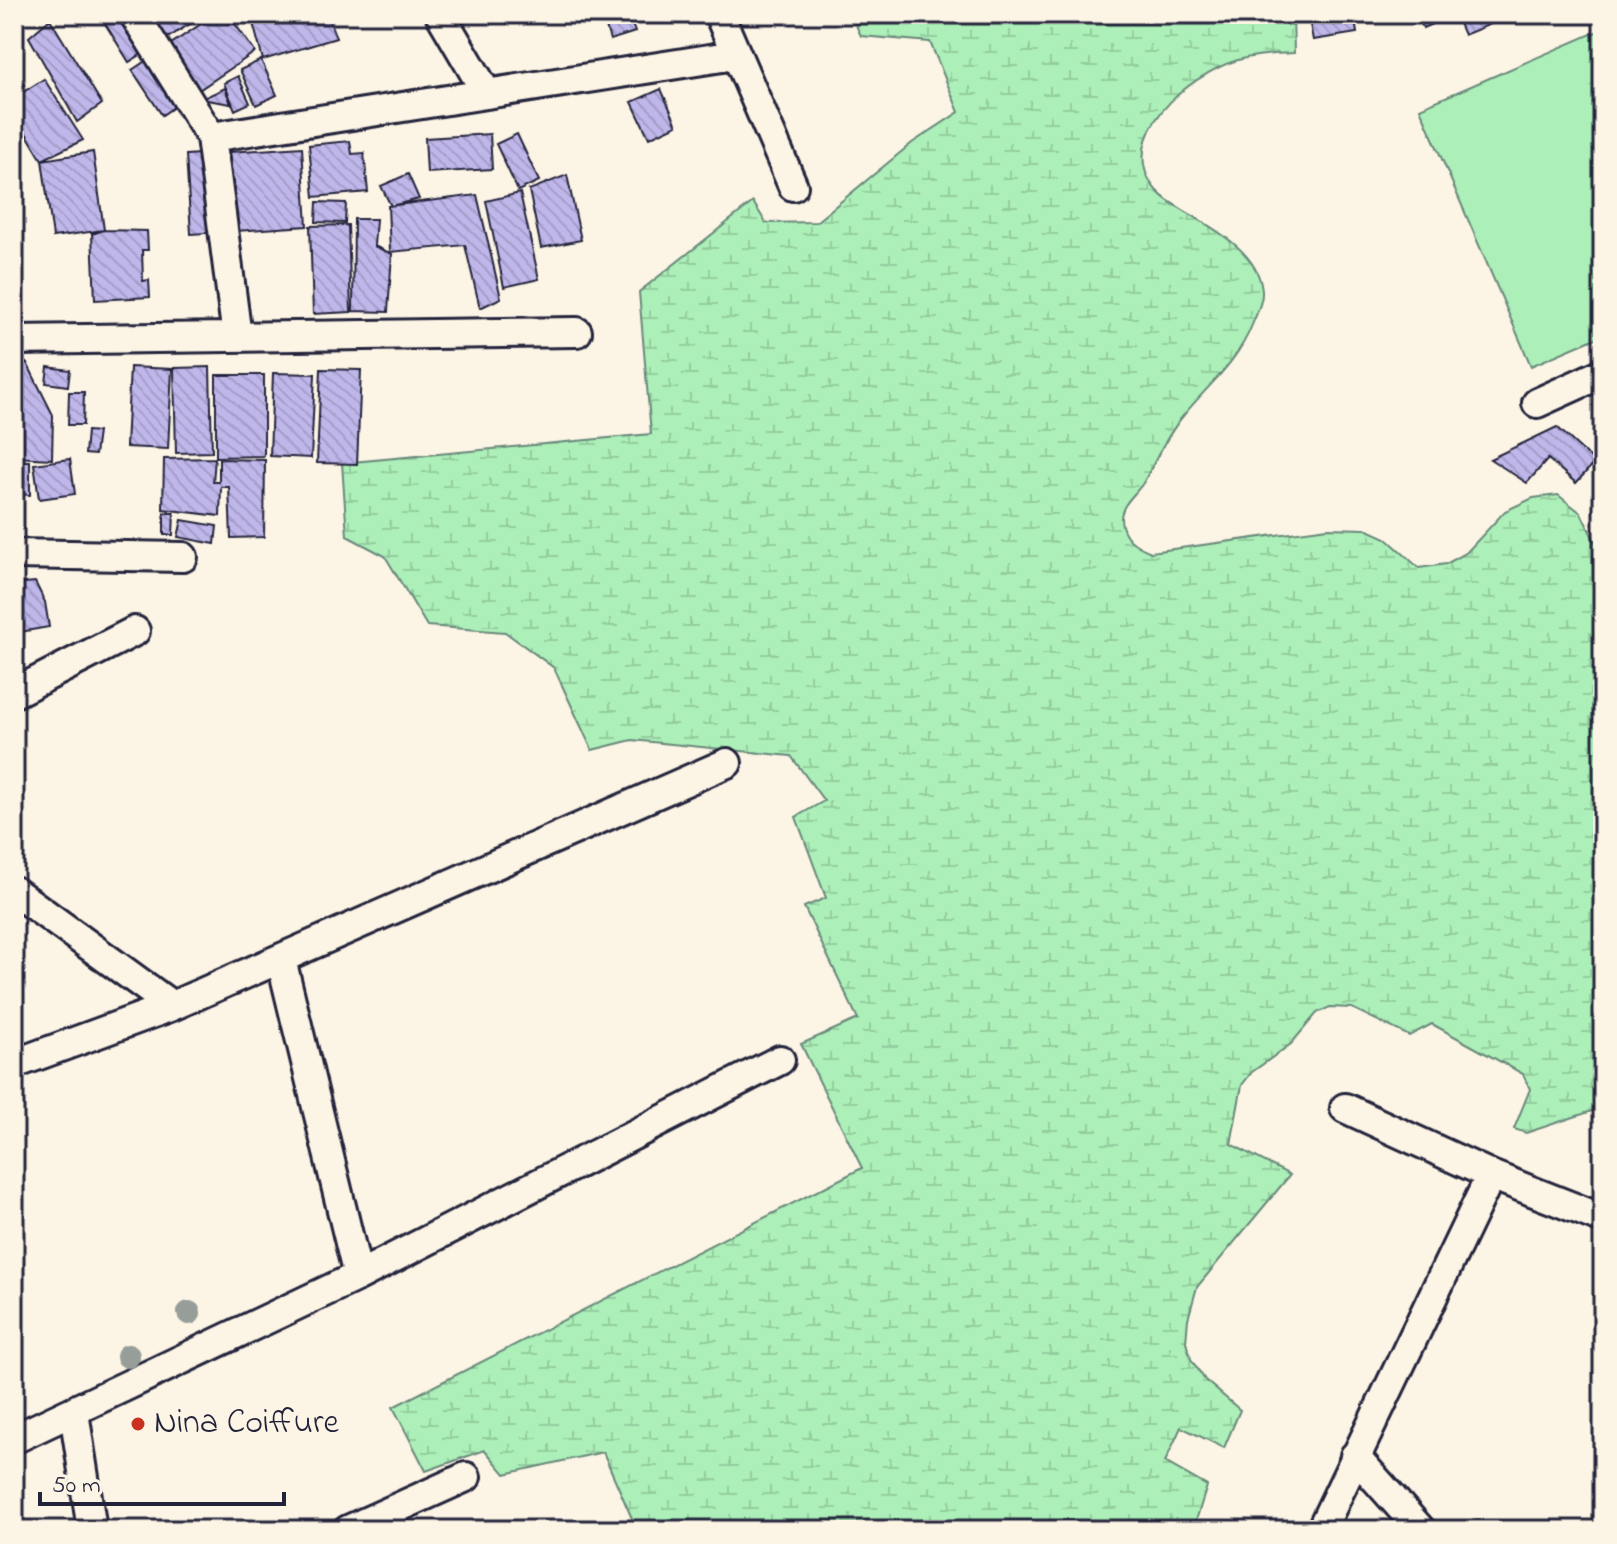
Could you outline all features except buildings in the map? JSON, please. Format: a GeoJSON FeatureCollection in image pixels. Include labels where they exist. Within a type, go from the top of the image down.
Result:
{"type":"FeatureCollection","features":[{"type":"Feature","properties":{"kind":"street"},"geometry":{"type":"LineString","coordinates":[[134,14],[211,137],[237,337]]}},
{"type":"Feature","properties":{"kind":"street"},"geometry":{"type":"LineString","coordinates":[[440,14],[487,94]]}},
{"type":"Feature","properties":{"kind":"street"},"geometry":{"type":"LineString","coordinates":[[719,14],[793,186]]}},
{"type":"Feature","properties":{"kind":"street"},"geometry":{"type":"LineString","coordinates":[[211,137],[735,55]]}},
{"type":"Feature","properties":{"kind":"street"},"geometry":{"type":"LineString","coordinates":[[14,340],[577,332]]}},
{"type":"Feature","properties":{"kind":"street"},"geometry":{"type":"LineString","coordinates":[[1537,403],[1603,373]]}},
{"type":"Feature","properties":{"kind":"street"},"geometry":{"type":"LineString","coordinates":[[14,554],[183,557]]}},
{"type":"Feature","properties":{"kind":"street"},"geometry":{"type":"LineString","coordinates":[[14,693],[135,631]]}},
{"type":"Feature","properties":{"kind":"street"},"geometry":{"type":"LineString","coordinates":[[14,1064],[172,1006],[727,763]]}},
{"type":"Feature","properties":{"kind":"street"},"geometry":{"type":"LineString","coordinates":[[14,891],[172,1006]]}},
{"type":"Feature","properties":{"kind":"street"},"geometry":{"type":"LineString","coordinates":[[281,959],[358,1276]]}},
{"type":"Feature","properties":{"kind":"street"},"geometry":{"type":"LineString","coordinates":[[14,1439],[358,1276],[780,1060]]}},
{"type":"Feature","properties":{"kind":"street"},"geometry":{"type":"LineString","coordinates":[[1345,1108],[1491,1175],[1603,1219]]}},
{"type":"Feature","properties":{"kind":"street"},"geometry":{"type":"LineString","coordinates":[[1321,1530],[1491,1175]]}},
{"type":"Feature","properties":{"kind":"street"},"geometry":{"type":"LineString","coordinates":[[74,1412],[92,1530]]}},
{"type":"Feature","properties":{"kind":"street"},"geometry":{"type":"LineString","coordinates":[[1355,1456],[1421,1530]]}},
{"type":"Feature","properties":{"kind":"street"},"geometry":{"type":"LineString","coordinates":[[348,1530],[466,1477]]}},
{"type":"Feature","properties":{"kind":"green space"},"geometry":{"type":"Polygon","coordinates":[[[851,14],[1293,14],[1294,53],[1246,58],[1208,73],[1170,102],[1146,139],[1144,160],[1152,185],[1165,198],[1221,234],[1244,253],[1259,277],[1262,295],[1246,339],[1177,424],[1143,483],[1123,509],[1122,526],[1135,544],[1151,552],[1328,528],[1366,529],[1386,538],[1419,568],[1446,564],[1466,553],[1505,511],[1533,498],[1558,495],[1581,513],[1603,558],[1603,1119],[1598,1109],[1526,1133],[1514,1129],[1530,1089],[1523,1074],[1432,1024],[1409,1036],[1352,1008],[1330,1007],[1317,1013],[1291,1044],[1252,1072],[1242,1085],[1231,1144],[1290,1175],[1197,1287],[1188,1319],[1186,1342],[1191,1359],[1205,1380],[1240,1410],[1224,1448],[1181,1427],[1165,1462],[1207,1486],[1193,1530],[637,1530],[603,1452],[505,1474],[485,1450],[426,1471],[393,1407],[862,1168],[801,1044],[858,1019],[804,907],[826,898],[796,817],[824,801],[791,756],[632,740],[592,750],[554,668],[505,632],[427,626],[385,556],[347,536],[342,463],[651,434],[639,292],[753,202],[766,223],[816,222],[912,143],[959,112],[930,42],[861,36],[851,14]]]}},
{"type":"Feature","properties":{"kind":"green space"},"geometry":{"type":"Polygon","coordinates":[[[1603,29],[1603,335],[1531,366],[1420,108],[1603,29]]]}},
{"type":"Feature","properties":{"kind":"place","name":"Nina Coiffure"},"geometry":{"type":"Point","coordinates":[138,1424]}}]}
